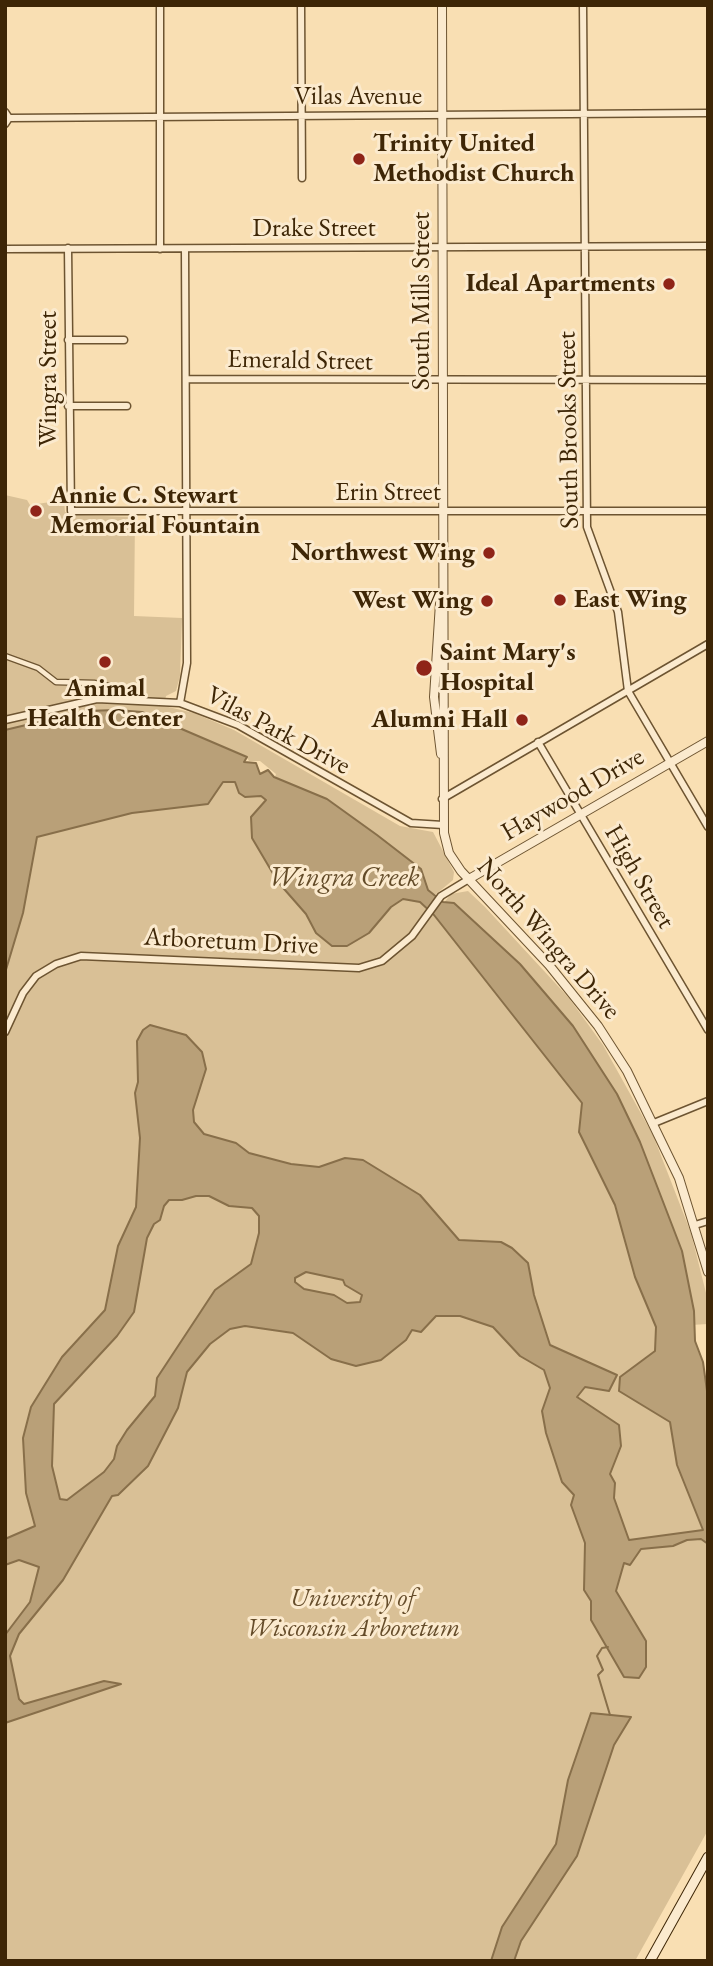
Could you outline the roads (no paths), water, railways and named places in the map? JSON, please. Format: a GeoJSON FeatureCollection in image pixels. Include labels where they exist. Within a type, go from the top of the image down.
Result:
{"type":"FeatureCollection","features":[{"type":"Feature","properties":{"kind":"main road"},"geometry":{"type":"LineString","coordinates":[[650,1961],[708,1857]]}},
{"type":"Feature","properties":{"kind":"street"},"geometry":{"type":"LineString","coordinates":[[160,5],[160,249]]}},
{"type":"Feature","properties":{"kind":"street"},"geometry":{"type":"LineString","coordinates":[[301,5],[302,178]]}},
{"type":"Feature","properties":{"kind":"street","name":"South Mills Street"},"geometry":{"type":"LineString","coordinates":[[442,5],[442,597],[437,622],[434,697],[442,760],[443,825],[449,853],[456,863]]}},
{"type":"Feature","properties":{"kind":"street","name":"South Brooks Street"},"geometry":{"type":"LineString","coordinates":[[583,5],[586,512],[592,549],[610,587],[619,618],[628,691],[708,827]]}},
{"type":"Feature","properties":{"kind":"street","name":"Vilas Avenue"},"geometry":{"type":"LineString","coordinates":[[6,118],[708,113]]}},
{"type":"Feature","properties":{"kind":"street","name":"Drake Street"},"geometry":{"type":"LineString","coordinates":[[5,249],[708,246]]}},
{"type":"Feature","properties":{"kind":"street","name":"Wingra Street"},"geometry":{"type":"LineString","coordinates":[[68,248],[69,509]]}},
{"type":"Feature","properties":{"kind":"street"},"geometry":{"type":"LineString","coordinates":[[180,703],[187,663],[185,249]]}},
{"type":"Feature","properties":{"kind":"street"},"geometry":{"type":"LineString","coordinates":[[68,340],[124,340]]}},
{"type":"Feature","properties":{"kind":"street","name":"Emerald Street"},"geometry":{"type":"LineString","coordinates":[[186,379],[708,380]]}},
{"type":"Feature","properties":{"kind":"street"},"geometry":{"type":"LineString","coordinates":[[68,406],[127,406]]}},
{"type":"Feature","properties":{"kind":"street","name":"Erin Street"},"geometry":{"type":"LineString","coordinates":[[69,509],[442,513],[708,511]]}},
{"type":"Feature","properties":{"kind":"street"},"geometry":{"type":"LineString","coordinates":[[442,799],[708,644]]}},
{"type":"Feature","properties":{"kind":"street"},"geometry":{"type":"LineString","coordinates":[[5,656],[38,668],[56,682],[94,683],[118,688]]}},
{"type":"Feature","properties":{"kind":"street","name":"Vilas Park Drive"},"geometry":{"type":"LineString","coordinates":[[5,720],[97,699],[180,703],[238,725],[411,823],[443,825]]}},
{"type":"Feature","properties":{"kind":"street","name":"Haywood Drive"},"geometry":{"type":"LineString","coordinates":[[458,883],[708,741]]}},
{"type":"Feature","properties":{"kind":"street","name":"High Street"},"geometry":{"type":"LineString","coordinates":[[538,742],[708,1030]]}},
{"type":"Feature","properties":{"kind":"street","name":"North Wingra Drive"},"geometry":{"type":"LineString","coordinates":[[456,863],[582,1005],[627,1071],[654,1123],[695,1224],[708,1272]]}},
{"type":"Feature","properties":{"kind":"street","name":"Arboretum Drive"},"geometry":{"type":"LineString","coordinates":[[5,1032],[23,993],[37,976],[56,964],[81,957],[359,968],[382,961],[399,949],[440,896],[458,883]]}},
{"type":"Feature","properties":{"kind":"street"},"geometry":{"type":"LineString","coordinates":[[654,1123],[708,1101]]}},
{"type":"Feature","properties":{"kind":"street"},"geometry":{"type":"LineString","coordinates":[[695,1224],[708,1221]]}},
{"type":"Feature","properties":{"kind":"water","name":"Wingra Creek"},"geometry":{"type":"Polygon","coordinates":[[[85,711],[142,712],[247,757],[244,762],[256,763],[260,774],[268,770],[274,777],[327,799],[421,869],[428,890],[443,902],[454,903],[520,964],[573,1026],[617,1094],[640,1142],[682,1251],[694,1311],[695,1341],[703,1362],[708,1398],[708,1544],[701,1539],[687,1540],[673,1546],[641,1549],[630,1565],[624,1563],[616,1591],[646,1641],[646,1667],[639,1678],[624,1677],[591,1620],[591,1601],[584,1590],[585,1543],[571,1505],[574,1495],[562,1482],[546,1433],[542,1411],[550,1388],[544,1370],[520,1356],[493,1327],[460,1316],[436,1316],[421,1332],[412,1330],[406,1340],[381,1360],[356,1366],[331,1359],[293,1333],[245,1326],[230,1329],[210,1344],[187,1372],[178,1408],[148,1466],[118,1495],[112,1496],[63,1580],[19,1634],[10,1656],[19,1699],[24,1704],[104,1681],[121,1684],[5,1723],[5,1635],[30,1602],[39,1567],[19,1560],[5,1565],[5,1539],[35,1526],[26,1493],[23,1438],[31,1407],[62,1357],[105,1310],[118,1246],[136,1207],[140,1138],[135,1093],[138,1082],[137,1041],[143,1030],[150,1025],[186,1035],[202,1052],[206,1069],[193,1110],[194,1122],[204,1134],[236,1143],[249,1153],[291,1164],[319,1167],[345,1158],[363,1160],[420,1195],[459,1240],[501,1242],[512,1248],[528,1263],[534,1295],[550,1345],[617,1375],[609,1391],[585,1387],[577,1397],[619,1425],[621,1446],[610,1474],[615,1483],[614,1498],[629,1540],[703,1530],[677,1465],[670,1422],[619,1391],[620,1377],[655,1351],[656,1327],[635,1277],[615,1205],[579,1132],[582,1103],[434,915],[420,902],[403,899],[391,907],[369,933],[347,946],[332,946],[316,933],[306,914],[278,882],[252,838],[251,817],[266,800],[261,796],[245,797],[239,793],[235,782],[223,782],[208,804],[132,813],[37,837],[23,913],[5,973],[5,730],[85,711]],[[209,1196],[169,1200],[164,1206],[160,1220],[154,1224],[147,1238],[134,1312],[117,1336],[54,1404],[52,1466],[60,1499],[67,1500],[104,1472],[114,1459],[117,1446],[127,1430],[155,1396],[157,1378],[215,1290],[251,1264],[259,1233],[259,1216],[252,1208],[229,1206],[209,1196]],[[306,1272],[295,1278],[295,1282],[304,1289],[334,1295],[347,1303],[360,1302],[362,1295],[345,1285],[343,1280],[306,1272]]]}},
{"type":"Feature","properties":{"kind":"water"},"geometry":{"type":"Polygon","coordinates":[[[591,1713],[631,1717],[614,1745],[577,1856],[521,1941],[514,1961],[491,1961],[502,1927],[556,1844],[568,1780],[591,1713]]]}},
{"type":"Feature","properties":{"kind":"waterway"},"geometry":{"type":"LineString","coordinates":[[608,1647],[602,1648],[597,1656],[603,1670],[598,1675],[610,1715]]}},
{"type":"Feature","properties":{"kind":"place","name":"Trinity United Methodist Church"},"geometry":{"type":"Point","coordinates":[359,159]}},
{"type":"Feature","properties":{"kind":"place","name":"Ideal Apartments"},"geometry":{"type":"Point","coordinates":[669,284]}},
{"type":"Feature","properties":{"kind":"place","name":"Annie C. Stewart Memorial Fountain"},"geometry":{"type":"Point","coordinates":[36,511]}},
{"type":"Feature","properties":{"kind":"place","name":"Northwest Wing"},"geometry":{"type":"Point","coordinates":[489,553]}},
{"type":"Feature","properties":{"kind":"place","name":"East Wing"},"geometry":{"type":"Point","coordinates":[560,600]}},
{"type":"Feature","properties":{"kind":"place","name":"West Wing"},"geometry":{"type":"Point","coordinates":[487,601]}},
{"type":"Feature","properties":{"kind":"place","name":"Animal Health Center"},"geometry":{"type":"Point","coordinates":[105,662]}},
{"type":"Feature","properties":{"kind":"place","name":"Saint Mary's Hospital"},"geometry":{"type":"Point","coordinates":[424,668]}},
{"type":"Feature","properties":{"kind":"place","name":"Alumni Hall"},"geometry":{"type":"Point","coordinates":[522,720]}},
{"type":"Feature","properties":{"kind":"park label","name":"University of Wisconsin Arboretum"},"geometry":{"type":"Point","coordinates":[353,1614]}}]}
